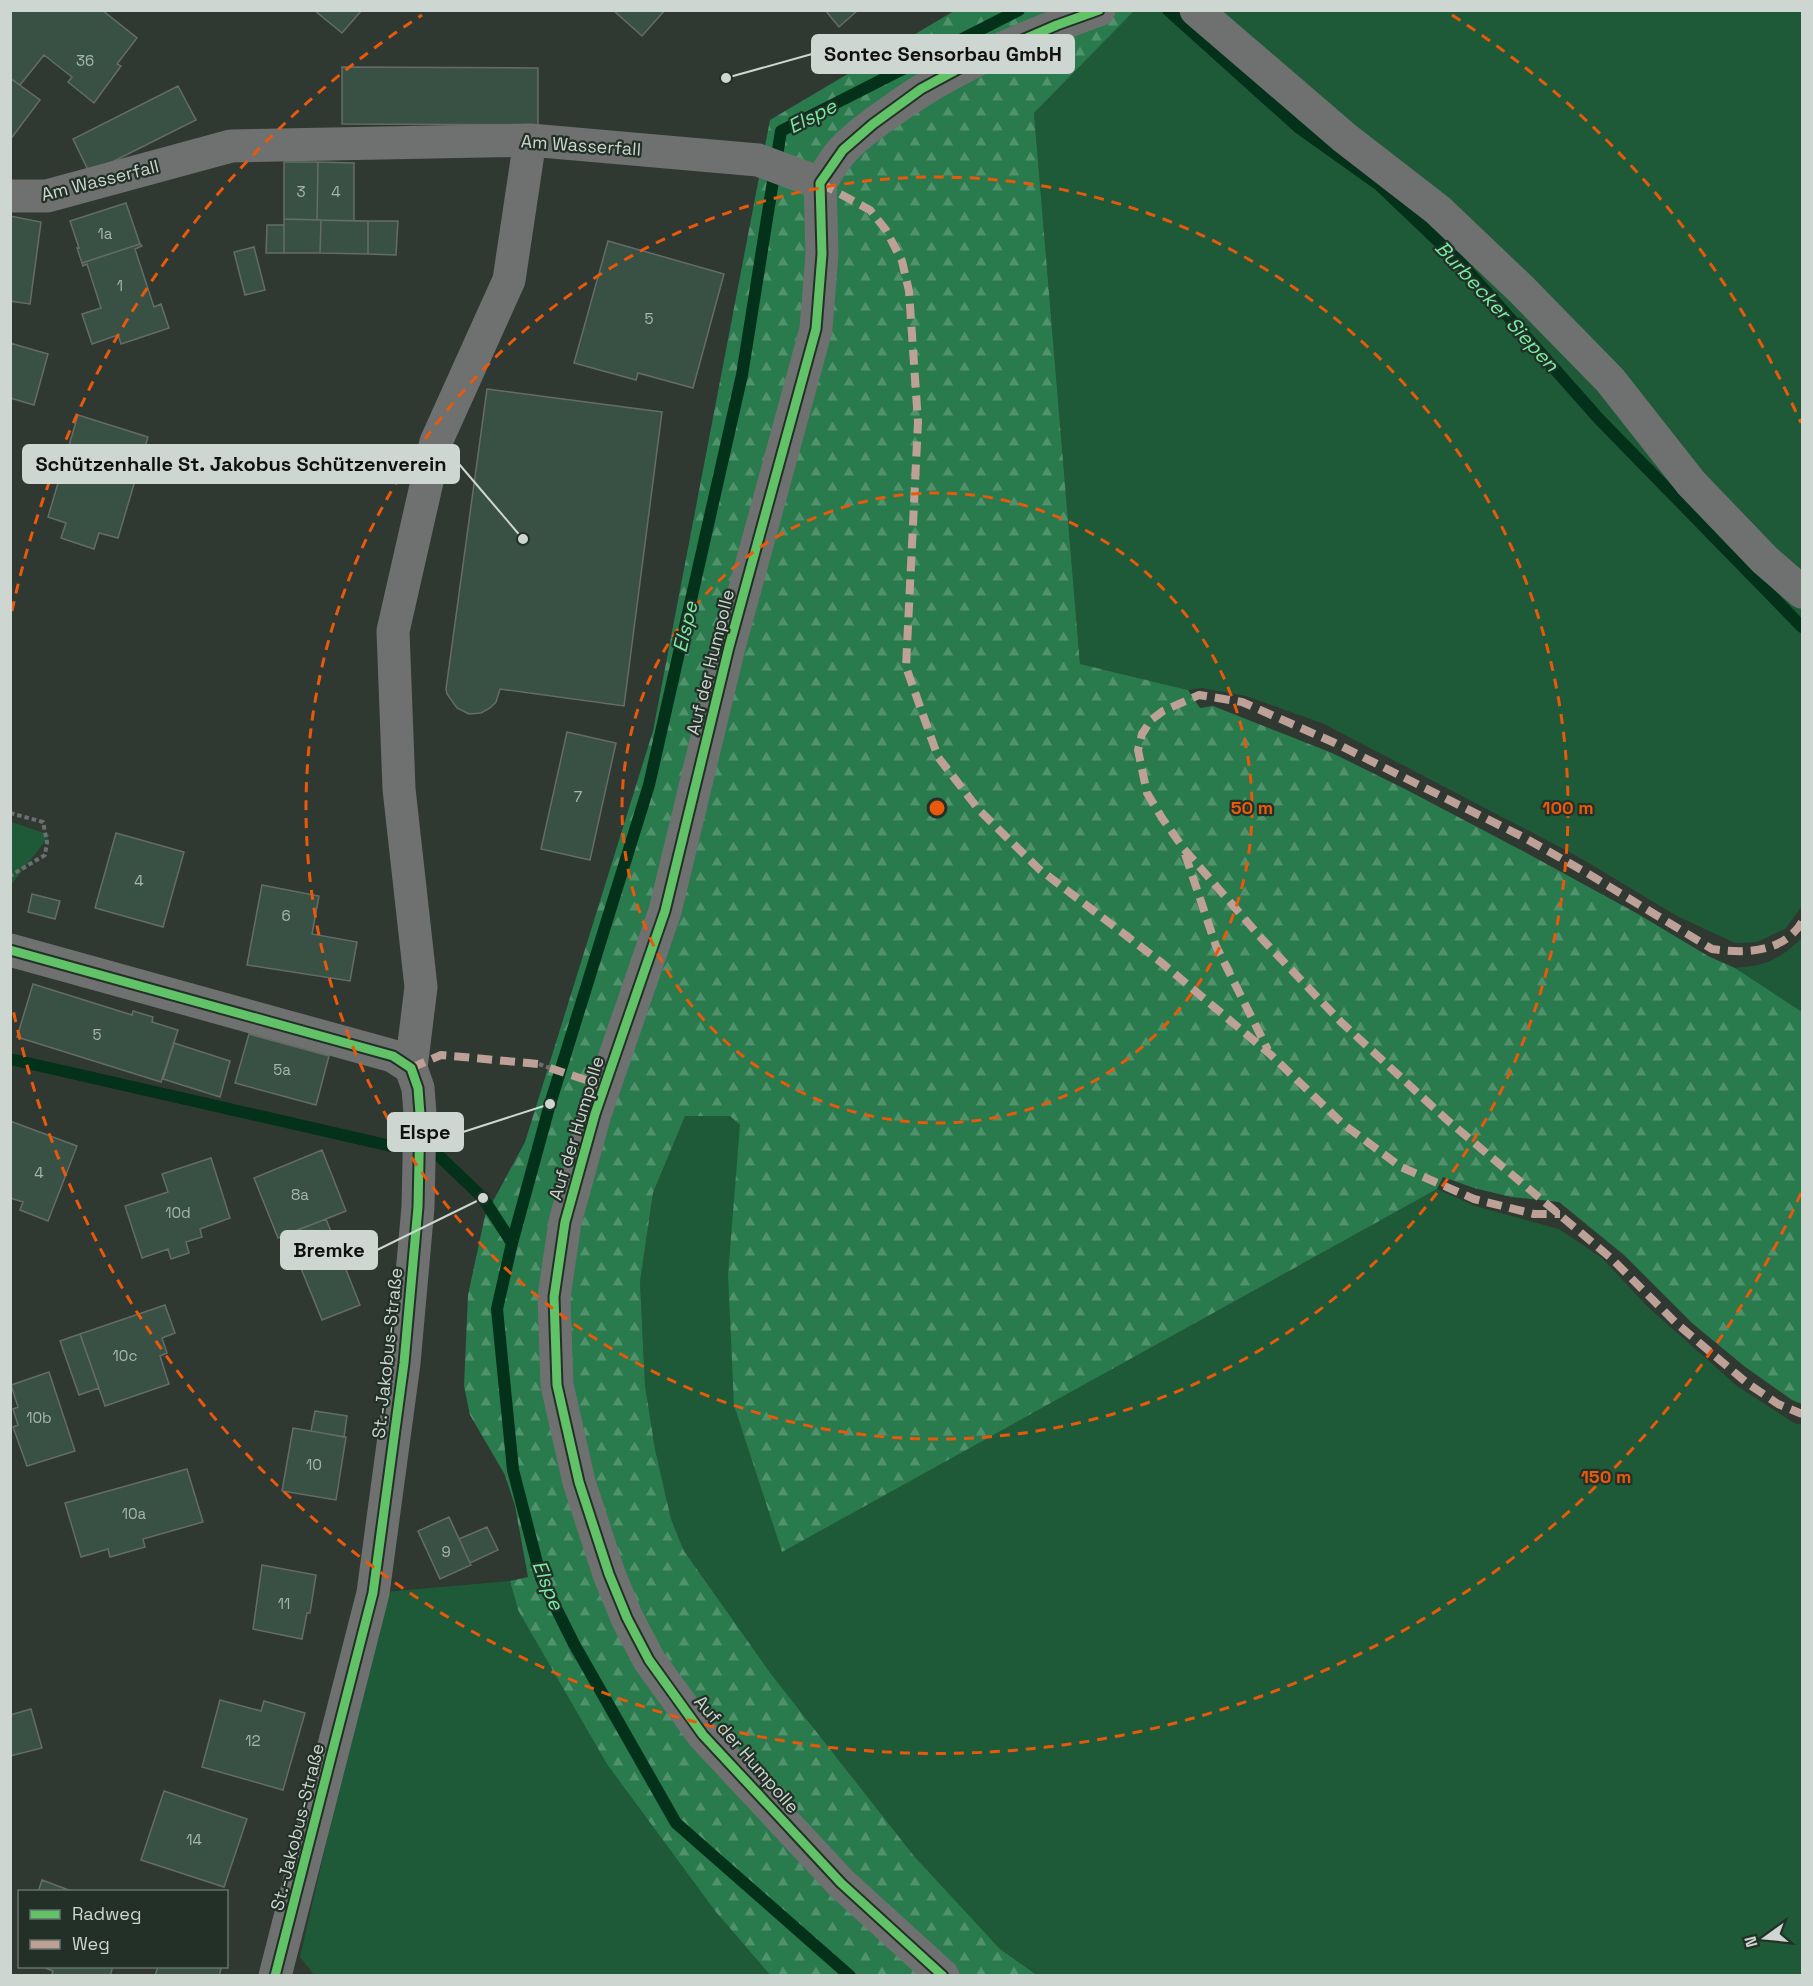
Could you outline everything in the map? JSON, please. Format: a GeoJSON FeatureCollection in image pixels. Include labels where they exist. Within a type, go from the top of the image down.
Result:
{"type":"FeatureCollection","features":[{"type":"Feature","properties":{"kind":"street"},"geometry":{"type":"LineString","coordinates":[[807,178],[873,124],[921,89],[969,63],[1057,25],[1099,10]]}},
{"type":"Feature","properties":{"kind":"street"},"geometry":{"type":"LineString","coordinates":[[1196,10],[1345,138],[1438,210],[1522,290],[1610,380],[1691,483],[1765,560],[1803,592]]}},
{"type":"Feature","properties":{"kind":"street"},"geometry":{"type":"LineString","coordinates":[[10,950],[393,1056],[411,1068],[421,987],[399,789],[393,631],[436,442],[509,280],[530,140]]}},
{"type":"Feature","properties":{"kind":"street","name":"Am Wasserfall"},"geometry":{"type":"LineString","coordinates":[[10,196],[47,196],[231,146],[530,140],[758,160],[807,178]]}},
{"type":"Feature","properties":{"kind":"street","name":"Auf der Humpolle"},"geometry":{"type":"LineString","coordinates":[[807,178],[822,254],[816,329],[729,647],[665,911],[595,1114],[566,1222],[554,1297],[557,1385],[579,1482],[609,1574],[627,1618],[649,1660],[703,1735],[841,1883],[943,1976]]}},
{"type":"Feature","properties":{"kind":"street","name":"St.-Jakobus-Straße"},"geometry":{"type":"LineString","coordinates":[[275,1976],[374,1593],[404,1363],[418,1206],[420,1114],[418,1088],[411,1068]]}},
{"type":"Feature","properties":{"kind":"path"},"geometry":{"type":"LineString","coordinates":[[10,813],[43,822],[47,842],[45,855],[10,876]]}},
{"type":"Feature","properties":{"kind":"path"},"geometry":{"type":"LineString","coordinates":[[539,1064],[550,1068]]}},
{"type":"Feature","properties":{"kind":"green space"},"geometry":{"type":"Polygon","coordinates":[[[954,11],[1134,11],[1034,113],[1080,664],[1188,690],[1200,708],[1213,706],[1332,753],[1405,789],[1638,914],[1708,956],[1735,968],[1802,1012],[1802,1404],[1792,1400],[1744,1366],[1692,1323],[1624,1255],[1559,1202],[1511,1197],[1474,1188],[1443,1177],[1437,1189],[782,1552],[734,1405],[728,1274],[740,1125],[730,1116],[685,1116],[653,1193],[640,1282],[645,1385],[655,1449],[671,1519],[684,1551],[771,1674],[914,1856],[1000,1949],[1038,1976],[770,1975],[716,1912],[607,1764],[518,1610],[510,1581],[528,1577],[515,1506],[505,1475],[470,1415],[464,1386],[468,1295],[485,1216],[525,1142],[653,731],[770,120],[954,11]]]}},
{"type":"Feature","properties":{"kind":"green space"},"geometry":{"type":"Polygon","coordinates":[[[1134,11],[1802,11],[1802,906],[1785,929],[1757,942],[1735,943],[1677,916],[1577,856],[1324,724],[1246,696],[1202,688],[1188,690],[1080,664],[1034,113],[1134,11]]]}},
{"type":"Feature","properties":{"kind":"green space"},"geometry":{"type":"Polygon","coordinates":[[[10,822],[50,835],[11,885],[10,822]]]}},
{"type":"Feature","properties":{"kind":"green space"},"geometry":{"type":"Polygon","coordinates":[[[1802,938],[1802,1012],[1735,968],[1772,960],[1786,952],[1802,938]]]}},
{"type":"Feature","properties":{"kind":"green space"},"geometry":{"type":"Polygon","coordinates":[[[685,1116],[730,1116],[741,1125],[728,1274],[782,1551],[1437,1189],[1475,1206],[1559,1229],[1602,1258],[1649,1308],[1737,1386],[1794,1423],[1802,1425],[1802,1975],[1038,1976],[1000,1949],[914,1856],[771,1674],[684,1551],[671,1519],[655,1449],[645,1385],[640,1282],[653,1193],[685,1116]]]}},
{"type":"Feature","properties":{"kind":"green space"},"geometry":{"type":"Polygon","coordinates":[[[510,1581],[518,1610],[716,1912],[770,1975],[315,1976],[300,1957],[384,1592],[510,1581]]]}},
{"type":"Feature","properties":{"kind":"building"},"geometry":{"type":"Polygon","coordinates":[[[13,10],[102,10],[137,38],[117,64],[121,66],[94,103],[68,82],[72,77],[44,55],[20,85],[10,78],[10,14],[13,10]]]}},
{"type":"Feature","properties":{"kind":"building"},"geometry":{"type":"Polygon","coordinates":[[[314,10],[362,10],[342,33],[314,10]]]}},
{"type":"Feature","properties":{"kind":"building"},"geometry":{"type":"Polygon","coordinates":[[[613,10],[665,10],[642,36],[613,10]]]}},
{"type":"Feature","properties":{"kind":"building"},"geometry":{"type":"Polygon","coordinates":[[[825,10],[858,10],[839,27],[825,10]]]}},
{"type":"Feature","properties":{"kind":"building"},"geometry":{"type":"Polygon","coordinates":[[[342,67],[538,68],[538,125],[342,124],[342,67]]]}},
{"type":"Feature","properties":{"kind":"building"},"geometry":{"type":"Polygon","coordinates":[[[10,78],[40,100],[10,140],[10,78]]]}},
{"type":"Feature","properties":{"kind":"building"},"geometry":{"type":"Polygon","coordinates":[[[178,86],[196,120],[89,172],[73,139],[178,86]]]}},
{"type":"Feature","properties":{"kind":"building"},"geometry":{"type":"Polygon","coordinates":[[[284,162],[318,162],[317,220],[284,219],[284,162]]]}},
{"type":"Feature","properties":{"kind":"building"},"geometry":{"type":"Polygon","coordinates":[[[318,162],[354,163],[354,221],[317,220],[318,162]]]}},
{"type":"Feature","properties":{"kind":"building"},"geometry":{"type":"Polygon","coordinates":[[[126,203],[140,244],[82,263],[70,221],[126,203]]]}},
{"type":"Feature","properties":{"kind":"building"},"geometry":{"type":"Polygon","coordinates":[[[10,216],[41,222],[30,304],[10,301],[10,216]]]}},
{"type":"Feature","properties":{"kind":"building"},"geometry":{"type":"Polygon","coordinates":[[[284,219],[321,220],[320,253],[284,253],[284,219]]]}},
{"type":"Feature","properties":{"kind":"building"},"geometry":{"type":"Polygon","coordinates":[[[321,220],[368,221],[368,254],[320,253],[321,220]]]}},
{"type":"Feature","properties":{"kind":"building"},"geometry":{"type":"Polygon","coordinates":[[[368,221],[398,221],[396,255],[368,254],[368,221]]]}},
{"type":"Feature","properties":{"kind":"building"},"geometry":{"type":"Polygon","coordinates":[[[267,225],[284,225],[284,253],[266,253],[267,225]]]}},
{"type":"Feature","properties":{"kind":"building"},"geometry":{"type":"Polygon","coordinates":[[[608,241],[724,274],[693,388],[638,373],[636,380],[574,363],[608,241]]]}},
{"type":"Feature","properties":{"kind":"building"},"geometry":{"type":"Polygon","coordinates":[[[140,244],[142,246],[135,249],[154,307],[161,304],[169,328],[121,344],[118,335],[92,344],[82,314],[101,308],[87,264],[83,266],[82,263],[140,244]]]}},
{"type":"Feature","properties":{"kind":"building"},"geometry":{"type":"Polygon","coordinates":[[[254,247],[265,290],[245,295],[234,252],[254,247]]]}},
{"type":"Feature","properties":{"kind":"building"},"geometry":{"type":"Polygon","coordinates":[[[10,343],[48,354],[34,405],[10,398],[10,343]]]}},
{"type":"Feature","properties":{"kind":"building"},"geometry":{"type":"Polygon","coordinates":[[[487,389],[662,412],[624,706],[500,689],[496,702],[490,708],[481,713],[469,714],[457,708],[447,694],[487,389]]]}},
{"type":"Feature","properties":{"kind":"building"},"geometry":{"type":"Polygon","coordinates":[[[78,415],[148,437],[118,538],[99,533],[94,549],[61,538],[66,523],[48,517],[78,415]]]}},
{"type":"Feature","properties":{"kind":"building"},"geometry":{"type":"Polygon","coordinates":[[[567,732],[616,743],[590,860],[541,849],[567,732]]]}},
{"type":"Feature","properties":{"kind":"building"},"geometry":{"type":"Polygon","coordinates":[[[116,833],[184,852],[163,927],[95,908],[116,833]]]}},
{"type":"Feature","properties":{"kind":"building"},"geometry":{"type":"Polygon","coordinates":[[[262,885],[319,896],[312,934],[357,942],[350,981],[247,965],[262,885]]]}},
{"type":"Feature","properties":{"kind":"building"},"geometry":{"type":"Polygon","coordinates":[[[32,894],[60,901],[55,919],[28,912],[32,894]]]}},
{"type":"Feature","properties":{"kind":"building"},"geometry":{"type":"Polygon","coordinates":[[[33,984],[132,1015],[133,1011],[153,1017],[152,1022],[178,1030],[161,1082],[17,1037],[33,984]]]}},
{"type":"Feature","properties":{"kind":"building"},"geometry":{"type":"Polygon","coordinates":[[[249,1034],[329,1056],[316,1105],[235,1083],[249,1034]]]}},
{"type":"Feature","properties":{"kind":"building"},"geometry":{"type":"Polygon","coordinates":[[[174,1043],[230,1061],[220,1097],[163,1079],[174,1043]]]}},
{"type":"Feature","properties":{"kind":"building"},"geometry":{"type":"Polygon","coordinates":[[[10,1121],[77,1146],[48,1221],[20,1210],[23,1202],[10,1198],[10,1121]]]}},
{"type":"Feature","properties":{"kind":"building"},"geometry":{"type":"Polygon","coordinates":[[[322,1150],[346,1211],[278,1238],[254,1178],[322,1150]]]}},
{"type":"Feature","properties":{"kind":"building"},"geometry":{"type":"Polygon","coordinates":[[[211,1158],[230,1218],[200,1229],[202,1237],[186,1242],[189,1253],[171,1259],[168,1249],[142,1258],[125,1206],[168,1192],[162,1174],[211,1158]]]}},
{"type":"Feature","properties":{"kind":"building"},"geometry":{"type":"Polygon","coordinates":[[[326,1219],[360,1305],[322,1320],[287,1234],[326,1219]]]}},
{"type":"Feature","properties":{"kind":"building"},"geometry":{"type":"Polygon","coordinates":[[[165,1305],[175,1333],[162,1338],[167,1353],[160,1356],[169,1384],[105,1406],[80,1334],[165,1305]]]}},
{"type":"Feature","properties":{"kind":"building"},"geometry":{"type":"Polygon","coordinates":[[[80,1334],[99,1388],[79,1395],[60,1341],[80,1334]]]}},
{"type":"Feature","properties":{"kind":"building"},"geometry":{"type":"Polygon","coordinates":[[[49,1372],[75,1451],[27,1466],[13,1427],[18,1425],[13,1409],[18,1407],[11,1385],[49,1372]]]}},
{"type":"Feature","properties":{"kind":"building"},"geometry":{"type":"Polygon","coordinates":[[[315,1411],[347,1416],[344,1437],[311,1431],[315,1411]]]}},
{"type":"Feature","properties":{"kind":"building"},"geometry":{"type":"Polygon","coordinates":[[[293,1428],[346,1437],[336,1500],[282,1491],[293,1428]]]}},
{"type":"Feature","properties":{"kind":"building"},"geometry":{"type":"Polygon","coordinates":[[[187,1469],[203,1522],[143,1539],[145,1547],[110,1557],[108,1549],[81,1557],[65,1503],[187,1469]]]}},
{"type":"Feature","properties":{"kind":"building"},"geometry":{"type":"Polygon","coordinates":[[[449,1517],[471,1565],[440,1579],[418,1531],[449,1517]]]}},
{"type":"Feature","properties":{"kind":"building"},"geometry":{"type":"Polygon","coordinates":[[[487,1527],[498,1550],[470,1563],[459,1539],[487,1527]]]}},
{"type":"Feature","properties":{"kind":"building"},"geometry":{"type":"Polygon","coordinates":[[[262,1565],[316,1575],[310,1613],[307,1613],[302,1639],[253,1629],[262,1565]]]}},
{"type":"Feature","properties":{"kind":"building"},"geometry":{"type":"Polygon","coordinates":[[[220,1700],[261,1711],[264,1701],[305,1713],[283,1790],[202,1767],[220,1700]]]}},
{"type":"Feature","properties":{"kind":"building"},"geometry":{"type":"Polygon","coordinates":[[[31,1709],[42,1748],[10,1756],[10,1715],[31,1709]]]}},
{"type":"Feature","properties":{"kind":"building"},"geometry":{"type":"Polygon","coordinates":[[[164,1791],[247,1819],[224,1887],[141,1860],[164,1791]]]}},
{"type":"Feature","properties":{"kind":"building"},"geometry":{"type":"Polygon","coordinates":[[[42,1880],[69,1890],[39,1890],[42,1880]]]}},
{"type":"Feature","properties":{"kind":"building"},"geometry":{"type":"Polygon","coordinates":[[[45,1968],[112,1968],[110,1976],[51,1976],[53,1971],[45,1968]]]}},
{"type":"Feature","properties":{"kind":"building"},"geometry":{"type":"Polygon","coordinates":[[[157,1968],[221,1969],[219,1976],[155,1976],[157,1968]]]}},
{"type":"Feature","properties":{"kind":"waterway","name":"Elspe"},"geometry":{"type":"LineString","coordinates":[[850,1976],[676,1823],[574,1644],[541,1578],[513,1470],[497,1309],[512,1243],[550,1104],[649,785],[742,375],[781,131],[1019,10]]}},
{"type":"Feature","properties":{"kind":"waterway","name":"Burbecker Siepen"},"geometry":{"type":"LineString","coordinates":[[1168,10],[1298,127],[1378,184],[1459,261],[1599,419],[1802,627]]}},
{"type":"Feature","properties":{"kind":"waterway"},"geometry":{"type":"LineString","coordinates":[[10,1059],[391,1146]]}},
{"type":"Feature","properties":{"kind":"waterway"},"geometry":{"type":"LineString","coordinates":[[437,1154],[483,1198],[512,1243]]}},
{"type":"Feature","properties":{"kind":"marked path"},"geometry":{"type":"LineString","coordinates":[[820,183],[870,210],[886,230],[902,261],[909,291],[918,422],[906,667],[938,757],[979,810],[1039,869],[1162,963],[1271,1055],[1343,1124],[1401,1167],[1474,1199],[1534,1214],[1560,1214]]}},
{"type":"Feature","properties":{"kind":"marked path"},"geometry":{"type":"LineString","coordinates":[[1802,922],[1785,940],[1762,949],[1750,951],[1712,949],[1523,837],[1335,743],[1242,702],[1199,695],[1163,711],[1151,720],[1142,734],[1138,750],[1147,793],[1162,818],[1184,849],[1263,940],[1341,1022],[1446,1119],[1612,1259],[1676,1323],[1747,1383],[1778,1404],[1802,1414]]}},
{"type":"Feature","properties":{"kind":"marked path"},"geometry":{"type":"LineString","coordinates":[[1185,854],[1216,946],[1268,1050]]}},
{"type":"Feature","properties":{"kind":"marked path"},"geometry":{"type":"LineString","coordinates":[[411,1068],[441,1055],[539,1064]]}},
{"type":"Feature","properties":{"kind":"marked path"},"geometry":{"type":"LineString","coordinates":[[550,1068],[604,1086]]}},
{"type":"Feature","properties":{"kind":"cycle path"},"geometry":{"type":"LineString","coordinates":[[943,1976],[841,1883],[703,1735],[649,1660],[627,1618],[609,1574],[579,1482],[557,1385],[554,1297],[565,1222],[595,1114],[665,911],[729,647],[816,329],[822,254],[820,183],[843,150],[873,124],[921,89],[969,63],[1057,25],[1099,10]]}},
{"type":"Feature","properties":{"kind":"cycle path"},"geometry":{"type":"LineString","coordinates":[[10,950],[393,1056],[411,1068],[418,1088],[420,1114],[418,1207],[404,1363],[373,1593],[275,1976]]}},
{"type":"Feature","properties":{"kind":"place","name":"Sontec Sensorbau GmbH"},"geometry":{"type":"Point","coordinates":[726,78]}},
{"type":"Feature","properties":{"kind":"place","name":"Schützenhalle St. Jakobus Schützenverein"},"geometry":{"type":"Point","coordinates":[523,539]}},
{"type":"Feature","properties":{"kind":"place","name":"Elspe"},"geometry":{"type":"Point","coordinates":[550,1104]}},
{"type":"Feature","properties":{"kind":"place","name":"Bremke"},"geometry":{"type":"Point","coordinates":[483,1198]}}]}
